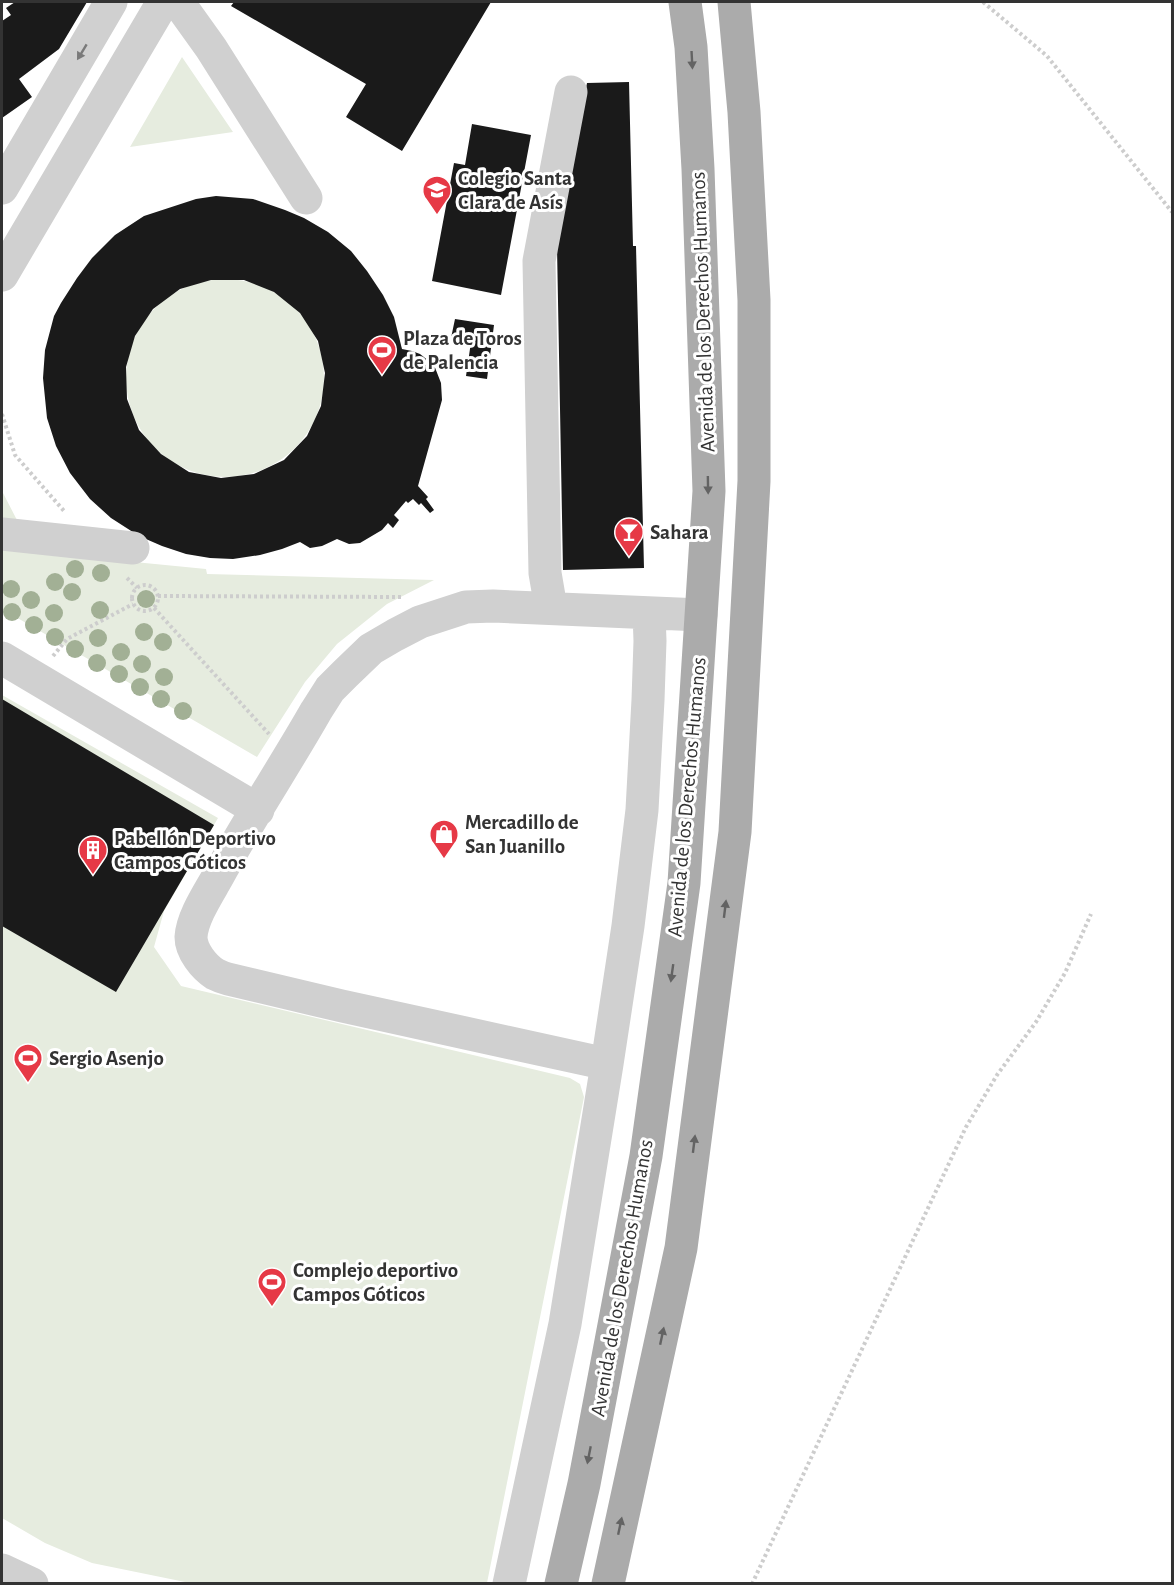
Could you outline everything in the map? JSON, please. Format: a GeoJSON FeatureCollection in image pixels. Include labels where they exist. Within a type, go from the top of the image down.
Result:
{"type":"FeatureCollection","features":[{"type":"Feature","properties":{"kind":"main road","name":"Avenida de los Derechos Humanos"},"geometry":{"type":"LineString","coordinates":[[561,1584],[584,1484],[646,1156],[684,883],[709,491],[698,170],[691,47],[685,2]]}},
{"type":"Feature","properties":{"kind":"main road"},"geometry":{"type":"LineString","coordinates":[[608,1584],[681,1248],[735,832],[754,470],[754,300],[744,112],[734,2]]}},
{"type":"Feature","properties":{"kind":"street"},"geometry":{"type":"LineString","coordinates":[[2,188],[111,2]]}},
{"type":"Feature","properties":{"kind":"street"},"geometry":{"type":"LineString","coordinates":[[5,260],[163,2]]}},
{"type":"Feature","properties":{"kind":"street"},"geometry":{"type":"LineString","coordinates":[[178,2],[211,48],[306,198]]}},
{"type":"Feature","properties":{"kind":"street"},"geometry":{"type":"LineString","coordinates":[[551,608],[545,573],[539,261],[571,92]]}},
{"type":"Feature","properties":{"kind":"street"},"geometry":{"type":"LineString","coordinates":[[2,534],[133,548]]}},
{"type":"Feature","properties":{"kind":"street"},"geometry":{"type":"LineString","coordinates":[[607,1064],[228,979],[215,974],[204,964],[196,954],[191,939],[203,903],[230,854],[330,689],[371,650],[420,622],[466,607],[493,606],[701,615]]}},
{"type":"Feature","properties":{"kind":"street"},"geometry":{"type":"LineString","coordinates":[[509,1584],[565,1324],[628,926],[642,810],[648,700],[649,613]]}},
{"type":"Feature","properties":{"kind":"street"},"geometry":{"type":"LineString","coordinates":[[2,658],[258,810]]}},
{"type":"Feature","properties":{"kind":"street"},"geometry":{"type":"LineString","coordinates":[[2,1570],[32,1584]]}},
{"type":"Feature","properties":{"kind":"path"},"geometry":{"type":"LineString","coordinates":[[983,2],[1047,56],[1173,212]]}},
{"type":"Feature","properties":{"kind":"path"},"geometry":{"type":"LineString","coordinates":[[2,414],[15,454],[92,544],[137,588]]}},
{"type":"Feature","properties":{"kind":"path"},"geometry":{"type":"LineString","coordinates":[[143,586],[150,586],[158,596],[158,603],[148,611],[143,611],[133,604],[133,593],[137,588],[143,586]]}},
{"type":"Feature","properties":{"kind":"path"},"geometry":{"type":"LineString","coordinates":[[158,596],[411,597]]}},
{"type":"Feature","properties":{"kind":"path"},"geometry":{"type":"LineString","coordinates":[[36,678],[67,639],[133,604]]}},
{"type":"Feature","properties":{"kind":"path"},"geometry":{"type":"LineString","coordinates":[[154,608],[290,757]]}},
{"type":"Feature","properties":{"kind":"path"},"geometry":{"type":"LineString","coordinates":[[752,1584],[966,1127],[997,1075],[1036,1022],[1065,973],[1091,914]]}},
{"type":"Feature","properties":{"kind":"shaded area"},"geometry":{"type":"Polygon","coordinates":[[[182,57],[233,132],[130,147],[182,57]]]}},
{"type":"Feature","properties":{"kind":"shaded area"},"geometry":{"type":"Polygon","coordinates":[[[215,279],[235,279],[254,283],[272,291],[288,301],[302,315],[320,349],[324,378],[320,407],[312,425],[302,441],[288,455],[254,473],[235,477],[215,477],[196,473],[178,465],[162,455],[148,441],[130,407],[126,388],[126,368],[130,349],[138,331],[148,315],[162,301],[196,283],[215,279]]]}},
{"type":"Feature","properties":{"kind":"shaded area"},"geometry":{"type":"Polygon","coordinates":[[[2,491],[19,524],[2,522],[2,491]]]}},
{"type":"Feature","properties":{"kind":"shaded area"},"geometry":{"type":"Polygon","coordinates":[[[2,549],[206,569],[207,574],[434,580],[387,604],[337,644],[305,682],[257,757],[2,609],[2,549]]]}},
{"type":"Feature","properties":{"kind":"shaded area","name":"Complejo deportivo Campos Góticos"},"geometry":{"type":"Polygon","coordinates":[[[2,695],[218,818],[164,911],[154,947],[181,986],[570,1078],[580,1084],[584,1097],[487,1583],[190,1583],[92,1563],[45,1543],[2,1518],[2,695]]]}},
{"type":"Feature","properties":{"kind":"building"},"geometry":{"type":"Polygon","coordinates":[[[15,2],[87,2],[59,49],[19,79],[32,97],[2,118],[2,21],[11,15],[6,8],[15,2]]]}},
{"type":"Feature","properties":{"kind":"building"},"geometry":{"type":"Polygon","coordinates":[[[234,2],[491,2],[402,151],[346,117],[366,84],[231,6],[234,2]]]}},
{"type":"Feature","properties":{"kind":"building"},"geometry":{"type":"Polygon","coordinates":[[[629,82],[633,246],[636,246],[644,568],[563,570],[557,247],[587,83],[629,82]]]}},
{"type":"Feature","properties":{"kind":"building"},"geometry":{"type":"Polygon","coordinates":[[[472,124],[531,135],[501,295],[432,281],[454,163],[465,165],[472,124]]]}},
{"type":"Feature","properties":{"kind":"building","name":"Plaza de Toros de Palencia"},"geometry":{"type":"Polygon","coordinates":[[[216,196],[253,199],[304,218],[328,232],[351,251],[367,271],[394,317],[402,349],[420,354],[434,365],[441,383],[442,400],[418,486],[428,497],[426,499],[434,510],[430,513],[421,503],[419,505],[413,499],[408,503],[406,501],[394,515],[399,520],[393,528],[388,523],[382,530],[360,543],[349,544],[337,539],[322,546],[310,548],[300,542],[260,555],[233,559],[210,558],[186,554],[139,536],[111,518],[90,499],[70,473],[56,446],[47,418],[43,378],[45,350],[54,316],[92,258],[115,235],[144,216],[196,199],[216,196]],[[211,280],[180,289],[153,309],[135,336],[126,367],[127,399],[139,430],[161,454],[189,472],[221,478],[254,474],[284,460],[307,436],[321,406],[325,373],[318,341],[300,313],[274,292],[244,280],[211,280]]]}},
{"type":"Feature","properties":{"kind":"building"},"geometry":{"type":"Polygon","coordinates":[[[455,319],[494,325],[487,379],[466,376],[471,342],[451,338],[455,319]]]}},
{"type":"Feature","properties":{"kind":"building","name":"Pabellón Deportivo Campos Góticos"},"geometry":{"type":"Polygon","coordinates":[[[2,699],[214,825],[116,992],[2,926],[2,699]]]}},
{"type":"Feature","properties":{"kind":"place","name":"Colegio Santa Clara de Asís"},"geometry":{"type":"Point","coordinates":[437,216]}},
{"type":"Feature","properties":{"kind":"place","name":"Plaza de Toros de Palencia"},"geometry":{"type":"Point","coordinates":[382,376]}},
{"type":"Feature","properties":{"kind":"place","name":"Sahara"},"geometry":{"type":"Point","coordinates":[629,558]}},
{"type":"Feature","properties":{"kind":"place","name":"Mercadillo de San Juanillo"},"geometry":{"type":"Point","coordinates":[444,860]}},
{"type":"Feature","properties":{"kind":"place","name":"Pabellón Deportivo Campos Góticos"},"geometry":{"type":"Point","coordinates":[93,876]}},
{"type":"Feature","properties":{"kind":"place","name":"Sergio Asenjo"},"geometry":{"type":"Point","coordinates":[28,1084]}},
{"type":"Feature","properties":{"kind":"place","name":"Complejo deportivo Campos Góticos"},"geometry":{"type":"Point","coordinates":[272,1308]}}]}
